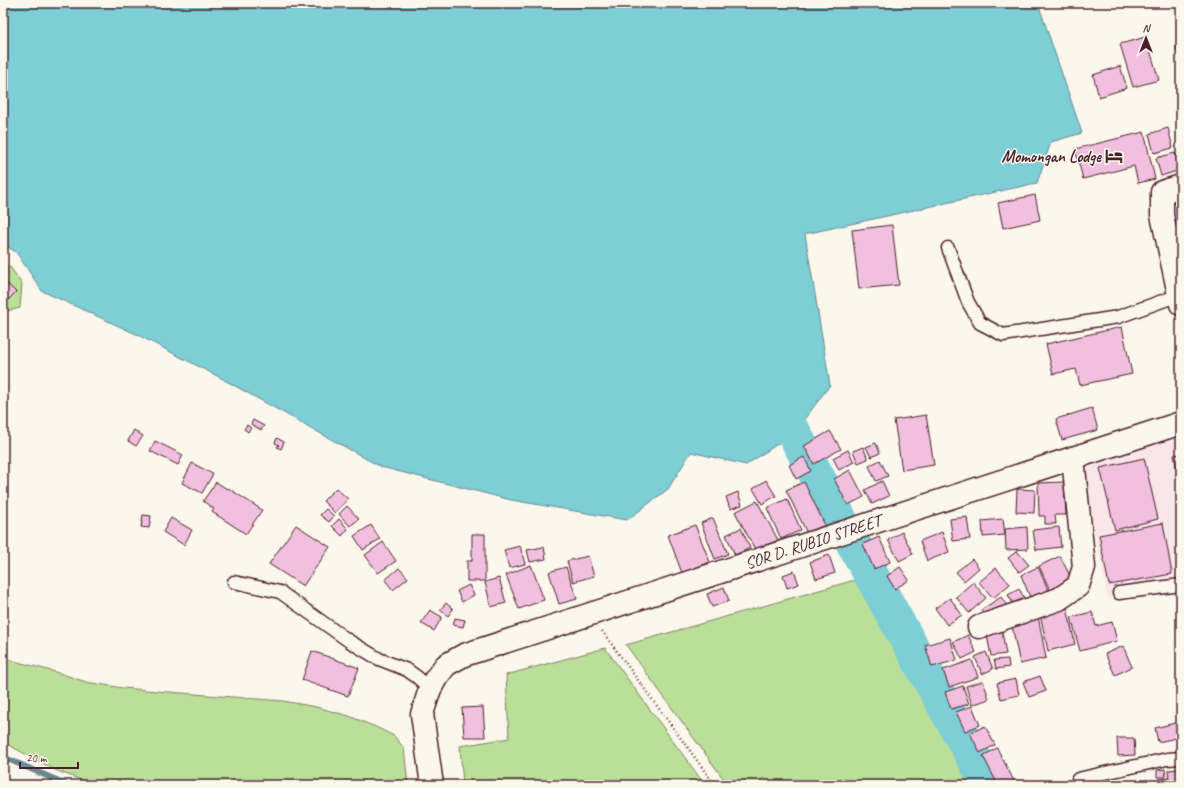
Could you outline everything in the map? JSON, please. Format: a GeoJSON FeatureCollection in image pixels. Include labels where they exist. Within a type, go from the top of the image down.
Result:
{"type":"FeatureCollection","features":[{"type":"Feature","properties":{"kind":"street"},"geometry":{"type":"LineString","coordinates":[[1180,300],[1162,215],[1162,192],[1181,186]]}},
{"type":"Feature","properties":{"kind":"street","name":"SOR D. RUBIO STREET"},"geometry":{"type":"LineString","coordinates":[[430,689],[446,664],[464,656],[1181,423]]}},
{"type":"Feature","properties":{"kind":"street"},"geometry":{"type":"LineString","coordinates":[[979,627],[1059,599],[1078,586],[1084,567],[1073,458]]}},
{"type":"Feature","properties":{"kind":"street"},"geometry":{"type":"LineString","coordinates":[[430,689],[422,714],[432,785]]}},
{"type":"Feature","properties":{"kind":"lane"},"geometry":{"type":"LineString","coordinates":[[948,248],[968,302],[980,322],[1003,335],[1118,317],[1180,300]]}},
{"type":"Feature","properties":{"kind":"lane"},"geometry":{"type":"LineString","coordinates":[[234,582],[280,592],[349,641],[379,659],[406,670],[417,677],[430,689]]}},
{"type":"Feature","properties":{"kind":"lane"},"geometry":{"type":"LineString","coordinates":[[1120,593],[1181,584]]}},
{"type":"Feature","properties":{"kind":"lane"},"geometry":{"type":"LineString","coordinates":[[1078,778],[1167,759],[1181,758]]}},
{"type":"Feature","properties":{"kind":"path"},"geometry":{"type":"LineString","coordinates":[[590,614],[714,785]]}},
{"type":"Feature","properties":{"kind":"shaded area"},"geometry":{"type":"Polygon","coordinates":[[[1181,430],[1181,590],[1108,599],[1080,459],[1181,430]]]}},
{"type":"Feature","properties":{"kind":"green space"},"geometry":{"type":"Polygon","coordinates":[[[3,264],[11,268],[22,284],[20,308],[3,312],[3,264]]]}},
{"type":"Feature","properties":{"kind":"green space"},"geometry":{"type":"Polygon","coordinates":[[[855,580],[977,785],[771,785],[763,778],[756,785],[728,785],[626,645],[855,580]]]}},
{"type":"Feature","properties":{"kind":"green space"},"geometry":{"type":"Polygon","coordinates":[[[605,648],[705,785],[463,785],[460,746],[509,738],[506,675],[605,648]]]}},
{"type":"Feature","properties":{"kind":"green space"},"geometry":{"type":"Polygon","coordinates":[[[3,658],[86,682],[123,688],[283,701],[316,707],[349,716],[394,736],[404,748],[408,785],[94,785],[55,770],[3,742],[3,658]]]}},
{"type":"Feature","properties":{"kind":"water"},"geometry":{"type":"Polygon","coordinates":[[[3,3],[1038,3],[1082,133],[1051,142],[1037,183],[805,234],[830,385],[794,433],[746,465],[691,452],[668,489],[627,520],[511,500],[381,467],[219,377],[134,333],[42,291],[16,252],[3,244],[3,3]]]}},
{"type":"Feature","properties":{"kind":"building"},"geometry":{"type":"Polygon","coordinates":[[[1146,37],[1159,80],[1133,87],[1120,44],[1146,37]]]}},
{"type":"Feature","properties":{"kind":"building"},"geometry":{"type":"Polygon","coordinates":[[[1181,46],[1181,66],[1176,47],[1181,46]]]}},
{"type":"Feature","properties":{"kind":"building"},"geometry":{"type":"Polygon","coordinates":[[[1120,66],[1127,88],[1099,97],[1093,75],[1120,66]]]}},
{"type":"Feature","properties":{"kind":"building"},"geometry":{"type":"Polygon","coordinates":[[[1168,128],[1173,148],[1154,153],[1149,134],[1168,128]]]}},
{"type":"Feature","properties":{"kind":"building","name":"Momongan Lodge"},"geometry":{"type":"Polygon","coordinates":[[[1144,132],[1155,179],[1138,183],[1134,166],[1083,179],[1075,149],[1144,132]]]}},
{"type":"Feature","properties":{"kind":"building"},"geometry":{"type":"Polygon","coordinates":[[[1175,153],[1180,170],[1161,176],[1156,158],[1175,153]]]}},
{"type":"Feature","properties":{"kind":"building"},"geometry":{"type":"Polygon","coordinates":[[[1035,195],[1040,220],[1003,228],[998,203],[1035,195]]]}},
{"type":"Feature","properties":{"kind":"building"},"geometry":{"type":"Polygon","coordinates":[[[892,225],[899,285],[859,289],[852,230],[892,225]]]}},
{"type":"Feature","properties":{"kind":"building"},"geometry":{"type":"Polygon","coordinates":[[[6,283],[16,292],[6,302],[3,299],[3,286],[6,283]]]}},
{"type":"Feature","properties":{"kind":"building"},"geometry":{"type":"Polygon","coordinates":[[[1122,327],[1132,374],[1080,385],[1076,369],[1053,374],[1046,344],[1122,327]]]}},
{"type":"Feature","properties":{"kind":"building"},"geometry":{"type":"Polygon","coordinates":[[[1092,408],[1098,430],[1062,440],[1056,419],[1092,408]]]}},
{"type":"Feature","properties":{"kind":"building"},"geometry":{"type":"Polygon","coordinates":[[[926,415],[934,465],[902,470],[894,420],[926,415]]]}},
{"type":"Feature","properties":{"kind":"building"},"geometry":{"type":"Polygon","coordinates":[[[253,420],[264,426],[261,430],[251,424],[253,420]]]}},
{"type":"Feature","properties":{"kind":"building"},"geometry":{"type":"Polygon","coordinates":[[[247,425],[251,428],[248,432],[244,429],[247,425]]]}},
{"type":"Feature","properties":{"kind":"building"},"geometry":{"type":"Polygon","coordinates":[[[134,430],[143,436],[136,446],[128,441],[134,430]]]}},
{"type":"Feature","properties":{"kind":"building"},"geometry":{"type":"Polygon","coordinates":[[[830,431],[841,449],[814,464],[804,446],[830,431]]]}},
{"type":"Feature","properties":{"kind":"building"},"geometry":{"type":"Polygon","coordinates":[[[277,438],[284,442],[281,449],[277,447],[279,445],[275,443],[277,438]]]}},
{"type":"Feature","properties":{"kind":"building"},"geometry":{"type":"Polygon","coordinates":[[[155,441],[183,455],[178,465],[150,451],[155,441]]]}},
{"type":"Feature","properties":{"kind":"building"},"geometry":{"type":"Polygon","coordinates":[[[876,443],[880,453],[871,457],[866,447],[876,443]]]}},
{"type":"Feature","properties":{"kind":"building"},"geometry":{"type":"Polygon","coordinates":[[[863,447],[868,459],[858,463],[853,451],[863,447]]]}},
{"type":"Feature","properties":{"kind":"building"},"geometry":{"type":"Polygon","coordinates":[[[848,450],[854,462],[839,470],[833,458],[848,450]]]}},
{"type":"Feature","properties":{"kind":"building"},"geometry":{"type":"Polygon","coordinates":[[[1181,454],[1181,476],[1178,476],[1174,455],[1181,454]]]}},
{"type":"Feature","properties":{"kind":"building"},"geometry":{"type":"Polygon","coordinates":[[[804,457],[811,471],[796,479],[789,465],[804,457]]]}},
{"type":"Feature","properties":{"kind":"building"},"geometry":{"type":"Polygon","coordinates":[[[1144,458],[1158,519],[1115,530],[1100,468],[1144,458]]]}},
{"type":"Feature","properties":{"kind":"building"},"geometry":{"type":"Polygon","coordinates":[[[880,460],[888,476],[876,481],[869,466],[880,460]]]}},
{"type":"Feature","properties":{"kind":"building"},"geometry":{"type":"Polygon","coordinates":[[[192,463],[213,474],[202,493],[182,483],[192,463]]]}},
{"type":"Feature","properties":{"kind":"building"},"geometry":{"type":"Polygon","coordinates":[[[850,470],[864,497],[848,505],[834,479],[850,470]]]}},
{"type":"Feature","properties":{"kind":"building"},"geometry":{"type":"Polygon","coordinates":[[[766,480],[776,496],[762,504],[753,489],[766,480]]]}},
{"type":"Feature","properties":{"kind":"building"},"geometry":{"type":"Polygon","coordinates":[[[882,481],[889,496],[872,504],[865,490],[882,481]]]}},
{"type":"Feature","properties":{"kind":"building"},"geometry":{"type":"Polygon","coordinates":[[[216,482],[262,510],[246,534],[212,512],[214,509],[203,501],[216,482]]]}},
{"type":"Feature","properties":{"kind":"building"},"geometry":{"type":"Polygon","coordinates":[[[804,482],[825,525],[807,533],[786,490],[804,482]]]}},
{"type":"Feature","properties":{"kind":"building"},"geometry":{"type":"Polygon","coordinates":[[[1064,482],[1066,515],[1055,515],[1056,524],[1045,524],[1045,516],[1039,516],[1038,483],[1064,482]]]}},
{"type":"Feature","properties":{"kind":"building"},"geometry":{"type":"Polygon","coordinates":[[[336,488],[348,499],[335,513],[323,501],[336,488]]]}},
{"type":"Feature","properties":{"kind":"building"},"geometry":{"type":"Polygon","coordinates":[[[1017,489],[1035,490],[1034,513],[1016,512],[1017,489]]]}},
{"type":"Feature","properties":{"kind":"building"},"geometry":{"type":"Polygon","coordinates":[[[738,492],[742,505],[730,509],[726,497],[738,492]]]}},
{"type":"Feature","properties":{"kind":"building"},"geometry":{"type":"Polygon","coordinates":[[[787,499],[801,530],[781,539],[767,508],[787,499]]]}},
{"type":"Feature","properties":{"kind":"building"},"geometry":{"type":"Polygon","coordinates":[[[757,501],[778,540],[756,551],[735,512],[757,501]]]}},
{"type":"Feature","properties":{"kind":"building"},"geometry":{"type":"Polygon","coordinates":[[[347,506],[359,519],[350,526],[339,514],[347,506]]]}},
{"type":"Feature","properties":{"kind":"building"},"geometry":{"type":"Polygon","coordinates":[[[326,509],[334,516],[329,522],[320,515],[326,509]]]}},
{"type":"Feature","properties":{"kind":"building"},"geometry":{"type":"Polygon","coordinates":[[[143,515],[151,516],[149,528],[141,527],[143,515]]]}},
{"type":"Feature","properties":{"kind":"building"},"geometry":{"type":"Polygon","coordinates":[[[967,517],[970,539],[953,541],[950,519],[967,517]]]}},
{"type":"Feature","properties":{"kind":"building"},"geometry":{"type":"Polygon","coordinates":[[[171,518],[192,530],[184,545],[163,532],[171,518]]]}},
{"type":"Feature","properties":{"kind":"building"},"geometry":{"type":"Polygon","coordinates":[[[713,518],[728,554],[715,559],[701,523],[713,518]]]}},
{"type":"Feature","properties":{"kind":"building"},"geometry":{"type":"Polygon","coordinates":[[[339,519],[348,529],[342,536],[332,526],[339,519]]]}},
{"type":"Feature","properties":{"kind":"building"},"geometry":{"type":"Polygon","coordinates":[[[1003,519],[1005,535],[983,537],[982,521],[1003,519]]]}},
{"type":"Feature","properties":{"kind":"building"},"geometry":{"type":"Polygon","coordinates":[[[1163,523],[1172,574],[1109,585],[1099,535],[1163,523]]]}},
{"type":"Feature","properties":{"kind":"building"},"geometry":{"type":"Polygon","coordinates":[[[296,525],[330,547],[303,586],[269,564],[296,525]]]}},
{"type":"Feature","properties":{"kind":"building"},"geometry":{"type":"Polygon","coordinates":[[[371,525],[380,539],[363,550],[354,536],[371,525]]]}},
{"type":"Feature","properties":{"kind":"building"},"geometry":{"type":"Polygon","coordinates":[[[695,525],[710,562],[682,573],[668,535],[695,525]]]}},
{"type":"Feature","properties":{"kind":"building"},"geometry":{"type":"Polygon","coordinates":[[[1027,527],[1028,549],[1006,550],[1005,529],[1027,527]]]}},
{"type":"Feature","properties":{"kind":"building"},"geometry":{"type":"Polygon","coordinates":[[[1059,527],[1061,547],[1036,550],[1033,530],[1059,527]]]}},
{"type":"Feature","properties":{"kind":"building"},"geometry":{"type":"Polygon","coordinates":[[[741,528],[750,548],[735,555],[726,535],[741,528]]]}},
{"type":"Feature","properties":{"kind":"building"},"geometry":{"type":"Polygon","coordinates":[[[902,532],[913,554],[899,561],[888,540],[902,532]]]}},
{"type":"Feature","properties":{"kind":"building"},"geometry":{"type":"Polygon","coordinates":[[[942,532],[949,552],[927,561],[920,541],[942,532]]]}},
{"type":"Feature","properties":{"kind":"building"},"geometry":{"type":"Polygon","coordinates":[[[472,534],[485,534],[485,581],[467,581],[467,561],[472,561],[472,534]]]}},
{"type":"Feature","properties":{"kind":"building"},"geometry":{"type":"Polygon","coordinates":[[[879,537],[890,562],[874,569],[863,544],[879,537]]]}},
{"type":"Feature","properties":{"kind":"building"},"geometry":{"type":"Polygon","coordinates":[[[383,542],[396,561],[378,573],[365,555],[383,542]]]}},
{"type":"Feature","properties":{"kind":"building"},"geometry":{"type":"Polygon","coordinates":[[[520,546],[525,564],[509,568],[504,550],[520,546]]]}},
{"type":"Feature","properties":{"kind":"building"},"geometry":{"type":"Polygon","coordinates":[[[544,547],[546,559],[530,562],[527,550],[544,547]]]}},
{"type":"Feature","properties":{"kind":"building"},"geometry":{"type":"Polygon","coordinates":[[[1017,551],[1029,565],[1019,572],[1008,558],[1017,551]]]}},
{"type":"Feature","properties":{"kind":"building"},"geometry":{"type":"Polygon","coordinates":[[[829,555],[835,573],[816,579],[810,562],[829,555]]]}},
{"type":"Feature","properties":{"kind":"building"},"geometry":{"type":"Polygon","coordinates":[[[588,556],[594,576],[573,582],[567,561],[588,556]]]}},
{"type":"Feature","properties":{"kind":"building"},"geometry":{"type":"Polygon","coordinates":[[[1060,556],[1072,580],[1050,590],[1039,566],[1060,556]]]}},
{"type":"Feature","properties":{"kind":"building"},"geometry":{"type":"Polygon","coordinates":[[[972,559],[979,568],[964,581],[956,572],[972,559]]]}},
{"type":"Feature","properties":{"kind":"building"},"geometry":{"type":"Polygon","coordinates":[[[531,565],[544,600],[519,609],[506,575],[531,565]]]}},
{"type":"Feature","properties":{"kind":"building"},"geometry":{"type":"Polygon","coordinates":[[[1178,565],[1181,565],[1181,580],[1179,580],[1178,565]]]}},
{"type":"Feature","properties":{"kind":"building"},"geometry":{"type":"Polygon","coordinates":[[[566,567],[577,599],[559,604],[549,572],[566,567]]]}},
{"type":"Feature","properties":{"kind":"building"},"geometry":{"type":"Polygon","coordinates":[[[900,567],[909,580],[895,589],[887,576],[900,567]]]}},
{"type":"Feature","properties":{"kind":"building"},"geometry":{"type":"Polygon","coordinates":[[[1038,567],[1050,594],[1032,602],[1021,575],[1038,567]]]}},
{"type":"Feature","properties":{"kind":"building"},"geometry":{"type":"Polygon","coordinates":[[[399,568],[408,578],[393,590],[385,580],[399,568]]]}},
{"type":"Feature","properties":{"kind":"building"},"geometry":{"type":"Polygon","coordinates":[[[996,568],[1010,584],[993,598],[979,582],[996,568]]]}},
{"type":"Feature","properties":{"kind":"building"},"geometry":{"type":"Polygon","coordinates":[[[794,571],[799,584],[787,588],[783,575],[794,571]]]}},
{"type":"Feature","properties":{"kind":"building"},"geometry":{"type":"Polygon","coordinates":[[[499,578],[506,603],[491,607],[485,582],[499,578]]]}},
{"type":"Feature","properties":{"kind":"building"},"geometry":{"type":"Polygon","coordinates":[[[973,582],[986,598],[969,613],[956,597],[973,582]]]}},
{"type":"Feature","properties":{"kind":"building"},"geometry":{"type":"Polygon","coordinates":[[[469,585],[474,595],[462,602],[457,591],[469,585]]]}},
{"type":"Feature","properties":{"kind":"building"},"geometry":{"type":"Polygon","coordinates":[[[724,587],[729,601],[712,607],[707,594],[724,587]]]}},
{"type":"Feature","properties":{"kind":"building"},"geometry":{"type":"Polygon","coordinates":[[[1019,589],[1025,599],[1014,605],[1008,595],[1019,589]]]}},
{"type":"Feature","properties":{"kind":"building"},"geometry":{"type":"Polygon","coordinates":[[[1001,597],[1008,607],[988,620],[981,610],[1001,597]]]}},
{"type":"Feature","properties":{"kind":"building"},"geometry":{"type":"Polygon","coordinates":[[[950,598],[962,615],[947,625],[935,608],[950,598]]]}},
{"type":"Feature","properties":{"kind":"building"},"geometry":{"type":"Polygon","coordinates":[[[446,603],[453,609],[448,616],[440,610],[446,603]]]}},
{"type":"Feature","properties":{"kind":"building"},"geometry":{"type":"Polygon","coordinates":[[[1066,603],[1075,644],[1048,651],[1039,609],[1066,603]]]}},
{"type":"Feature","properties":{"kind":"building"},"geometry":{"type":"Polygon","coordinates":[[[430,610],[442,617],[434,631],[421,623],[430,610]]]}},
{"type":"Feature","properties":{"kind":"building"},"geometry":{"type":"Polygon","coordinates":[[[1092,612],[1096,626],[1112,622],[1117,641],[1080,651],[1071,617],[1092,612]]]}},
{"type":"Feature","properties":{"kind":"building"},"geometry":{"type":"Polygon","coordinates":[[[1038,616],[1046,658],[1020,664],[1011,621],[1038,616]]]}},
{"type":"Feature","properties":{"kind":"building"},"geometry":{"type":"Polygon","coordinates":[[[455,618],[465,620],[463,627],[453,625],[455,618]]]}},
{"type":"Feature","properties":{"kind":"building"},"geometry":{"type":"Polygon","coordinates":[[[1001,627],[1006,654],[991,656],[986,630],[1001,627]]]}},
{"type":"Feature","properties":{"kind":"building"},"geometry":{"type":"Polygon","coordinates":[[[968,635],[976,652],[962,659],[953,642],[968,635]]]}},
{"type":"Feature","properties":{"kind":"building"},"geometry":{"type":"Polygon","coordinates":[[[950,638],[957,660],[932,667],[925,645],[950,638]]]}},
{"type":"Feature","properties":{"kind":"building"},"geometry":{"type":"Polygon","coordinates":[[[1123,646],[1132,667],[1115,675],[1105,654],[1123,646]]]}},
{"type":"Feature","properties":{"kind":"building"},"geometry":{"type":"Polygon","coordinates":[[[312,651],[359,668],[348,696],[302,680],[312,651]]]}},
{"type":"Feature","properties":{"kind":"building"},"geometry":{"type":"Polygon","coordinates":[[[986,652],[993,669],[982,674],[975,657],[986,652]]]}},
{"type":"Feature","properties":{"kind":"building"},"geometry":{"type":"Polygon","coordinates":[[[1008,659],[1009,667],[996,669],[994,660],[1008,659]]]}},
{"type":"Feature","properties":{"kind":"building"},"geometry":{"type":"Polygon","coordinates":[[[972,660],[978,677],[949,687],[943,670],[972,660]]]}},
{"type":"Feature","properties":{"kind":"building"},"geometry":{"type":"Polygon","coordinates":[[[1040,676],[1046,691],[1029,697],[1023,682],[1040,676]]]}},
{"type":"Feature","properties":{"kind":"building"},"geometry":{"type":"Polygon","coordinates":[[[1016,679],[1019,695],[1001,699],[997,683],[1016,679]]]}},
{"type":"Feature","properties":{"kind":"building"},"geometry":{"type":"Polygon","coordinates":[[[983,681],[989,699],[972,705],[966,686],[983,681]]]}},
{"type":"Feature","properties":{"kind":"building"},"geometry":{"type":"Polygon","coordinates":[[[963,686],[969,704],[951,709],[945,692],[963,686]]]}},
{"type":"Feature","properties":{"kind":"building"},"geometry":{"type":"Polygon","coordinates":[[[972,706],[980,725],[965,731],[956,712],[972,706]]]}},
{"type":"Feature","properties":{"kind":"building"},"geometry":{"type":"Polygon","coordinates":[[[483,707],[485,737],[464,737],[462,708],[483,707]]]}},
{"type":"Feature","properties":{"kind":"building"},"geometry":{"type":"Polygon","coordinates":[[[1179,722],[1181,737],[1158,742],[1155,728],[1179,722]]]}},
{"type":"Feature","properties":{"kind":"building"},"geometry":{"type":"Polygon","coordinates":[[[985,726],[995,745],[980,753],[970,733],[985,726]]]}},
{"type":"Feature","properties":{"kind":"building"},"geometry":{"type":"Polygon","coordinates":[[[1117,738],[1134,738],[1135,755],[1118,756],[1117,738]]]}},
{"type":"Feature","properties":{"kind":"building"},"geometry":{"type":"Polygon","coordinates":[[[997,748],[1014,781],[1006,785],[998,785],[983,756],[997,748]]]}},
{"type":"Feature","properties":{"kind":"building"},"geometry":{"type":"Polygon","coordinates":[[[1165,769],[1166,777],[1157,777],[1157,770],[1165,769]]]}},
{"type":"Feature","properties":{"kind":"building"},"geometry":{"type":"Polygon","coordinates":[[[1179,769],[1181,785],[1160,785],[1159,779],[1169,778],[1168,770],[1179,769]]]}},
{"type":"Feature","properties":{"kind":"building"},"geometry":{"type":"Polygon","coordinates":[[[1137,782],[1138,785],[1114,785],[1137,782]]]}},
{"type":"Feature","properties":{"kind":"waterway"},"geometry":{"type":"LineString","coordinates":[[794,433],[843,525]]}},
{"type":"Feature","properties":{"kind":"waterway"},"geometry":{"type":"LineString","coordinates":[[853,543],[989,785]]}},
{"type":"Feature","properties":{"kind":"waterway"},"geometry":{"type":"LineString","coordinates":[[3,757],[68,785]]}},
{"type":"Feature","properties":{"kind":"place","name":"Momongan Lodge"},"geometry":{"type":"Point","coordinates":[1114,156]}}]}
